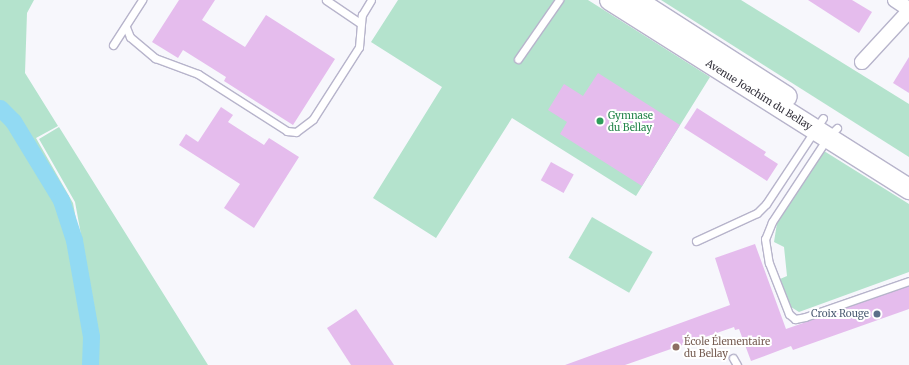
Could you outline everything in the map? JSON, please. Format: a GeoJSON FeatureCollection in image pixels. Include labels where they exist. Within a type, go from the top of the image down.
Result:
{"type":"FeatureCollection","features":[{"type":"Feature","properties":{"kind":"street","name":"Avenue Joachim du Bellay"},"geometry":{"type":"LineString","coordinates":[[610,0],[670,40],[909,174]]}},
{"type":"Feature","properties":{"kind":"street","name":"Avenue Joachim du Bellay"},"geometry":{"type":"LineString","coordinates":[[636,0],[825,128],[909,189]]}},
{"type":"Feature","properties":{"kind":"street"},"geometry":{"type":"LineString","coordinates":[[862,62],[909,10],[895,0]]}},
{"type":"Feature","properties":{"kind":"lane"},"geometry":{"type":"LineString","coordinates":[[112,45],[126,27],[142,0]]}},
{"type":"Feature","properties":{"kind":"lane"},"geometry":{"type":"LineString","coordinates":[[326,0],[360,23]]}},
{"type":"Feature","properties":{"kind":"lane"},"geometry":{"type":"LineString","coordinates":[[126,27],[130,37],[155,58],[198,74],[282,127],[296,132],[313,119],[359,47],[362,32],[360,23],[371,0]]}},
{"type":"Feature","properties":{"kind":"lane"},"geometry":{"type":"LineString","coordinates":[[518,59],[559,0]]}},
{"type":"Feature","properties":{"kind":"lane"},"geometry":{"type":"LineString","coordinates":[[696,241],[757,213],[766,204],[825,128]]}},
{"type":"Feature","properties":{"kind":"lane"},"geometry":{"type":"LineString","coordinates":[[825,128],[772,222],[765,239],[769,263],[789,314],[795,319],[805,317],[909,281]]}},
{"type":"Feature","properties":{"kind":"lane"},"geometry":{"type":"LineString","coordinates":[[733,358],[737,365]]}},
{"type":"Feature","properties":{"kind":"green space"},"geometry":{"type":"Polygon","coordinates":[[[0,0],[34,0],[27,13],[25,73],[58,126],[36,138],[73,203],[92,305],[92,365],[0,365],[0,0]]]}},
{"type":"Feature","properties":{"kind":"green space","name":"Gymnase du Bellay"},"geometry":{"type":"Polygon","coordinates":[[[398,0],[588,0],[710,77],[636,196],[512,118],[436,238],[373,198],[442,87],[371,42],[398,0]]]}},
{"type":"Feature","properties":{"kind":"green space"},"geometry":{"type":"Polygon","coordinates":[[[661,0],[741,0],[909,104],[909,157],[661,0]]]}},
{"type":"Feature","properties":{"kind":"green space"},"geometry":{"type":"Polygon","coordinates":[[[59,127],[208,365],[94,365],[94,305],[75,202],[39,139],[59,127]]]}},
{"type":"Feature","properties":{"kind":"green space"},"geometry":{"type":"Polygon","coordinates":[[[824,151],[909,204],[909,272],[799,312],[791,307],[780,279],[787,276],[784,247],[774,242],[777,223],[824,151]]]}},
{"type":"Feature","properties":{"kind":"green space"},"geometry":{"type":"Polygon","coordinates":[[[592,217],[653,252],[629,293],[568,258],[592,217]]]}},
{"type":"Feature","properties":{"kind":"building"},"geometry":{"type":"Polygon","coordinates":[[[179,0],[215,0],[202,20],[245,47],[266,15],[335,59],[293,125],[224,81],[226,77],[183,50],[178,58],[152,42],[179,0]]]}},
{"type":"Feature","properties":{"kind":"building"},"geometry":{"type":"Polygon","coordinates":[[[808,0],[852,0],[872,12],[859,33],[808,0]]]}},
{"type":"Feature","properties":{"kind":"building"},"geometry":{"type":"Polygon","coordinates":[[[909,57],[909,93],[893,83],[909,57]]]}},
{"type":"Feature","properties":{"kind":"building","name":"Gymnase du Bellay"},"geometry":{"type":"Polygon","coordinates":[[[598,73],[680,125],[642,186],[560,134],[567,122],[548,110],[564,84],[583,96],[598,73]]]}},
{"type":"Feature","properties":{"kind":"building"},"geometry":{"type":"Polygon","coordinates":[[[221,107],[233,115],[228,122],[264,145],[269,138],[299,157],[254,228],[224,208],[240,184],[179,145],[186,134],[198,142],[221,107]]]}},
{"type":"Feature","properties":{"kind":"building"},"geometry":{"type":"Polygon","coordinates":[[[697,108],[766,152],[764,155],[778,164],[767,181],[684,128],[697,108]]]}},
{"type":"Feature","properties":{"kind":"building"},"geometry":{"type":"Polygon","coordinates":[[[551,162],[574,175],[564,193],[541,180],[551,162]]]}},
{"type":"Feature","properties":{"kind":"building"},"geometry":{"type":"Polygon","coordinates":[[[755,244],[786,329],[909,286],[909,309],[793,350],[791,346],[751,361],[739,329],[735,330],[734,327],[625,365],[565,365],[730,305],[715,258],[755,244]]]}},
{"type":"Feature","properties":{"kind":"building"},"geometry":{"type":"Polygon","coordinates":[[[356,309],[394,365],[351,365],[327,328],[356,309]]]}},
{"type":"Feature","properties":{"kind":"waterway"},"geometry":{"type":"LineString","coordinates":[[0,108],[13,121],[61,200],[74,240],[91,336],[90,365]]}},
{"type":"Feature","properties":{"kind":"place","name":"Gymnase du Bellay"},"geometry":{"type":"Point","coordinates":[600,121]}},
{"type":"Feature","properties":{"kind":"place","name":"Croix Rouge"},"geometry":{"type":"Point","coordinates":[877,314]}},
{"type":"Feature","properties":{"kind":"place","name":"École Élementaire du Bellay"},"geometry":{"type":"Point","coordinates":[676,347]}}]}
